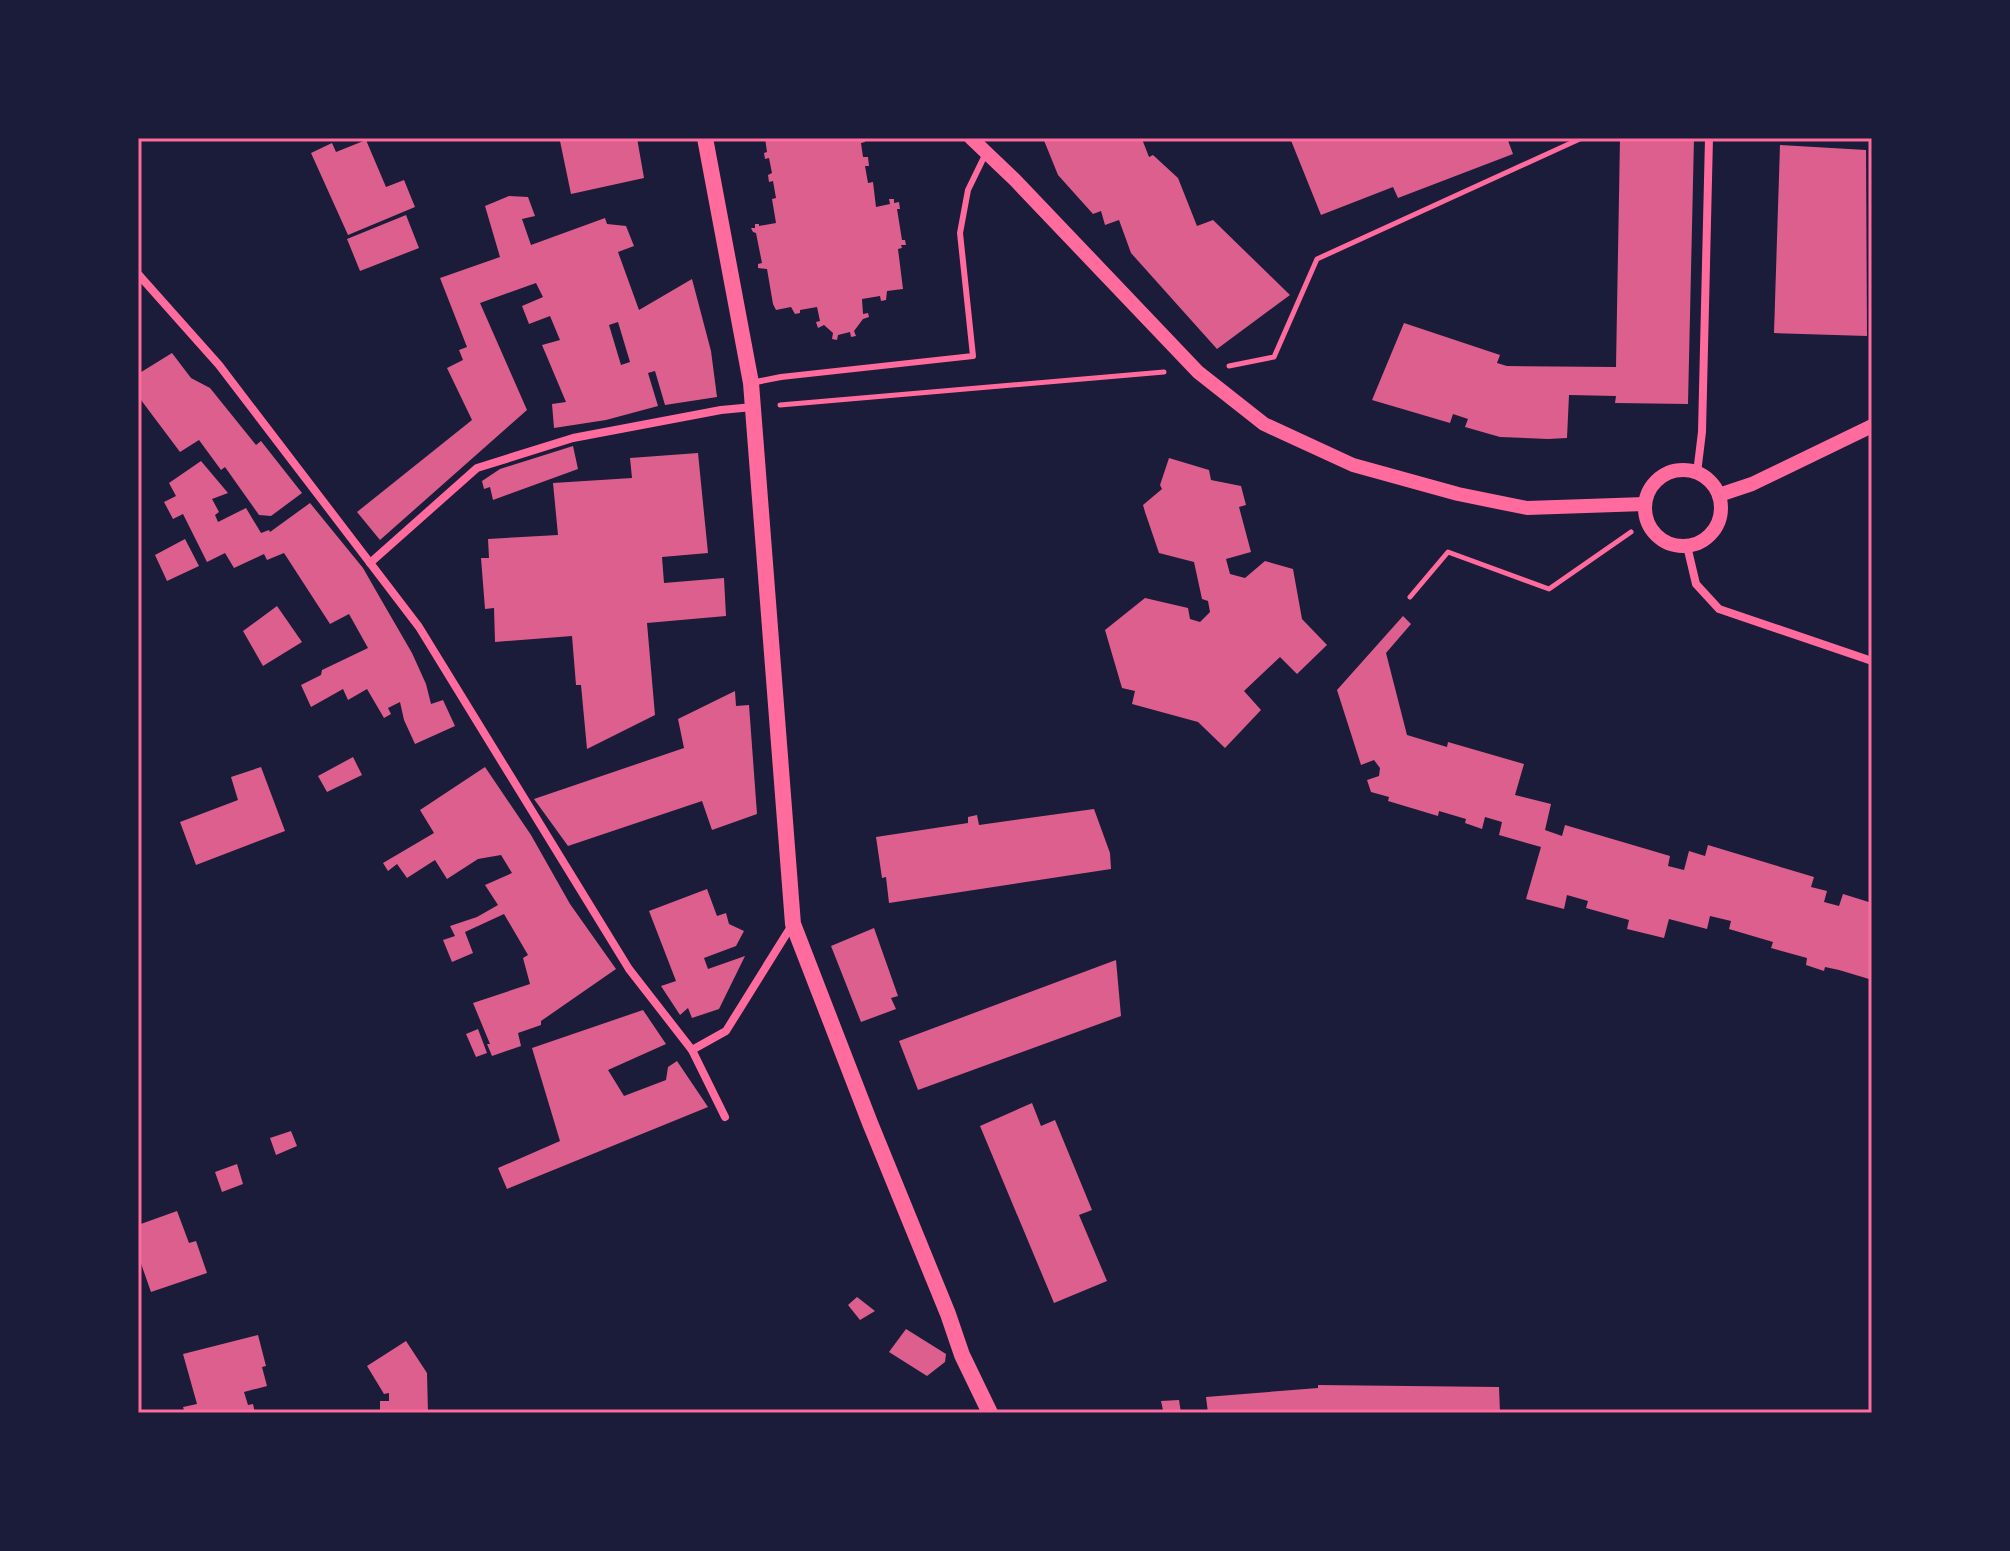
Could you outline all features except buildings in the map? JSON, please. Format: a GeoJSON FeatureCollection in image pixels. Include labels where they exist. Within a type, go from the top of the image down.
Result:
{"type":"FeatureCollection","features":[{"type":"Feature","properties":{"kind":"main road"},"geometry":{"type":"LineString","coordinates":[[705,138],[751,383],[793,924],[962,1355],[990,1413]]}},
{"type":"Feature","properties":{"kind":"street"},"geometry":{"type":"LineString","coordinates":[[971,138],[1198,372],[1264,424],[1353,465],[1458,494],[1527,508],[1645,504]]}},
{"type":"Feature","properties":{"kind":"street"},"geometry":{"type":"LineString","coordinates":[[1697,473],[1702,432],[1709,138]]}},
{"type":"Feature","properties":{"kind":"street"},"geometry":{"type":"LineString","coordinates":[[138,274],[219,365],[419,627],[629,969],[692,1050],[725,1117]]}},
{"type":"Feature","properties":{"kind":"street"},"geometry":{"type":"LineString","coordinates":[[370,563],[477,468],[573,438],[721,410],[753,407]]}},
{"type":"Feature","properties":{"kind":"street"},"geometry":{"type":"LineString","coordinates":[[1719,495],[1752,484],[1872,426]]}},
{"type":"Feature","properties":{"kind":"street"},"geometry":{"type":"LineString","coordinates":[[1674,471],[1697,473],[1710,482],[1719,495],[1721,507],[1716,529],[1698,543],[1687,546],[1671,544],[1656,535],[1647,521],[1645,504],[1648,493],[1663,475],[1674,471]]}},
{"type":"Feature","properties":{"kind":"street"},"geometry":{"type":"LineString","coordinates":[[1687,546],[1696,584],[1719,609],[1872,661]]}},
{"type":"Feature","properties":{"kind":"street"},"geometry":{"type":"LineString","coordinates":[[692,1050],[726,1031],[793,924]]}},
{"type":"Feature","properties":{"kind":"lane"},"geometry":{"type":"LineString","coordinates":[[751,383],[973,356],[960,233],[968,190],[986,153]]}},
{"type":"Feature","properties":{"kind":"path"},"geometry":{"type":"LineString","coordinates":[[1410,597],[1448,552],[1549,589],[1647,521]]}}]}
